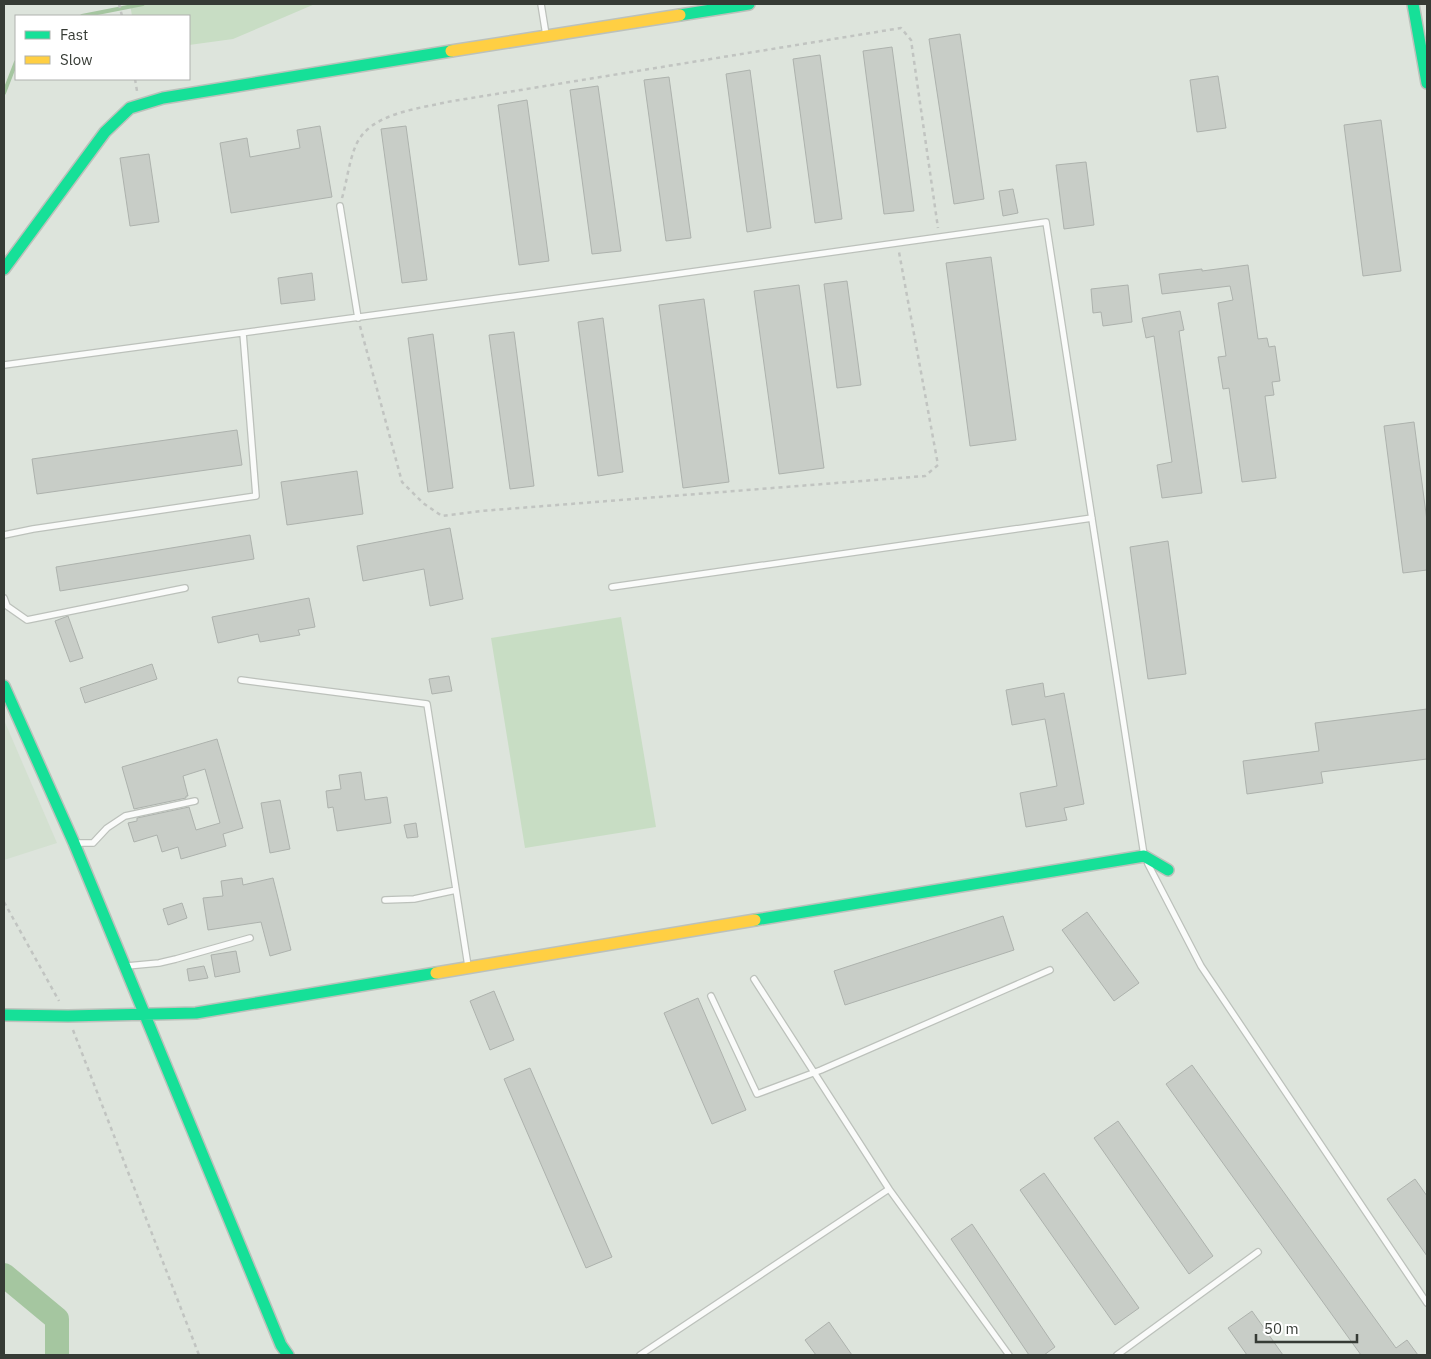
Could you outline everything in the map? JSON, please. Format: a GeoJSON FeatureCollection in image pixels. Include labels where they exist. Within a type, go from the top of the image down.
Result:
{"type":"FeatureCollection","features":[{"type":"Feature","properties":{"kind":"street"},"geometry":{"type":"LineString","coordinates":[[4,269],[105,132],[130,108],[163,98],[546,35],[749,4]]}},
{"type":"Feature","properties":{"kind":"street"},"geometry":{"type":"LineString","coordinates":[[1413,4],[1427,83]]}},
{"type":"Feature","properties":{"kind":"street"},"geometry":{"type":"LineString","coordinates":[[4,686],[74,842],[281,1345],[288,1355]]}},
{"type":"Feature","properties":{"kind":"street"},"geometry":{"type":"LineString","coordinates":[[4,1015],[68,1016],[196,1013],[1144,856],[1168,870]]}},
{"type":"Feature","properties":{"kind":"lane"},"geometry":{"type":"LineString","coordinates":[[541,4],[546,35]]}},
{"type":"Feature","properties":{"kind":"lane"},"geometry":{"type":"LineString","coordinates":[[340,206],[358,318]]}},
{"type":"Feature","properties":{"kind":"lane"},"geometry":{"type":"LineString","coordinates":[[4,366],[1046,222],[1144,856],[1201,966],[1427,1303]]}},
{"type":"Feature","properties":{"kind":"lane"},"geometry":{"type":"LineString","coordinates":[[4,535],[256,496],[243,332]]}},
{"type":"Feature","properties":{"kind":"lane"},"geometry":{"type":"LineString","coordinates":[[612,587],[1092,518]]}},
{"type":"Feature","properties":{"kind":"lane"},"geometry":{"type":"LineString","coordinates":[[4,598],[8,606],[27,620],[185,588]]}},
{"type":"Feature","properties":{"kind":"lane"},"geometry":{"type":"LineString","coordinates":[[241,680],[427,704],[468,968]]}},
{"type":"Feature","properties":{"kind":"lane"},"geometry":{"type":"LineString","coordinates":[[74,842],[93,843],[106,828],[125,816],[195,801]]}},
{"type":"Feature","properties":{"kind":"lane"},"geometry":{"type":"LineString","coordinates":[[385,900],[414,899],[456,890]]}},
{"type":"Feature","properties":{"kind":"lane"},"geometry":{"type":"LineString","coordinates":[[125,966],[159,963],[250,938]]}},
{"type":"Feature","properties":{"kind":"lane"},"geometry":{"type":"LineString","coordinates":[[711,996],[757,1094],[814,1072],[1050,970]]}},
{"type":"Feature","properties":{"kind":"lane"},"geometry":{"type":"LineString","coordinates":[[754,980],[889,1188],[1009,1355]]}},
{"type":"Feature","properties":{"kind":"lane"},"geometry":{"type":"LineString","coordinates":[[640,1355],[889,1188]]}},
{"type":"Feature","properties":{"kind":"lane"},"geometry":{"type":"LineString","coordinates":[[1117,1355],[1258,1252]]}},
{"type":"Feature","properties":{"kind":"path"},"geometry":{"type":"LineString","coordinates":[[340,206],[356,144],[368,129],[393,114],[447,102],[902,28],[911,40],[940,237]]}},
{"type":"Feature","properties":{"kind":"path"},"geometry":{"type":"LineString","coordinates":[[358,318],[402,482],[424,503],[442,516],[481,510],[925,476],[938,465],[897,243]]}},
{"type":"Feature","properties":{"kind":"path"},"geometry":{"type":"LineString","coordinates":[[4,902],[68,1016],[199,1355]]}},
{"type":"Feature","properties":{"kind":"shaded area"},"geometry":{"type":"Polygon","coordinates":[[[130,4],[315,4],[233,39],[190,45],[190,15],[132,15],[130,4]]]}},
{"type":"Feature","properties":{"kind":"shaded area"},"geometry":{"type":"Polygon","coordinates":[[[621,617],[656,827],[525,848],[491,638],[621,617]]]}},
{"type":"Feature","properties":{"kind":"shaded area"},"geometry":{"type":"Polygon","coordinates":[[[4,720],[57,843],[4,860],[4,720]]]}},
{"type":"Feature","properties":{"kind":"building"},"geometry":{"type":"Polygon","coordinates":[[[960,34],[984,199],[954,204],[929,39],[960,34]]]}},
{"type":"Feature","properties":{"kind":"building"},"geometry":{"type":"Polygon","coordinates":[[[892,47],[914,211],[884,214],[863,51],[892,47]]]}},
{"type":"Feature","properties":{"kind":"building"},"geometry":{"type":"Polygon","coordinates":[[[820,55],[842,219],[815,223],[793,59],[820,55]]]}},
{"type":"Feature","properties":{"kind":"building"},"geometry":{"type":"Polygon","coordinates":[[[750,70],[771,228],[747,232],[726,74],[750,70]]]}},
{"type":"Feature","properties":{"kind":"building"},"geometry":{"type":"Polygon","coordinates":[[[1218,76],[1226,128],[1197,132],[1190,80],[1218,76]]]}},
{"type":"Feature","properties":{"kind":"building"},"geometry":{"type":"Polygon","coordinates":[[[669,77],[691,238],[666,241],[644,80],[669,77]]]}},
{"type":"Feature","properties":{"kind":"building"},"geometry":{"type":"Polygon","coordinates":[[[598,86],[621,251],[592,254],[570,90],[598,86]]]}},
{"type":"Feature","properties":{"kind":"building"},"geometry":{"type":"Polygon","coordinates":[[[527,100],[549,261],[519,265],[498,105],[527,100]]]}},
{"type":"Feature","properties":{"kind":"building"},"geometry":{"type":"Polygon","coordinates":[[[1381,120],[1401,271],[1363,276],[1344,125],[1381,120]]]}},
{"type":"Feature","properties":{"kind":"building"},"geometry":{"type":"Polygon","coordinates":[[[320,126],[332,197],[231,213],[220,143],[247,138],[250,157],[300,148],[297,130],[320,126]]]}},
{"type":"Feature","properties":{"kind":"building"},"geometry":{"type":"Polygon","coordinates":[[[406,126],[427,280],[402,283],[381,129],[406,126]]]}},
{"type":"Feature","properties":{"kind":"building"},"geometry":{"type":"Polygon","coordinates":[[[149,154],[159,222],[130,226],[120,158],[149,154]]]}},
{"type":"Feature","properties":{"kind":"building"},"geometry":{"type":"Polygon","coordinates":[[[1086,162],[1094,225],[1064,229],[1056,165],[1086,162]]]}},
{"type":"Feature","properties":{"kind":"building"},"geometry":{"type":"Polygon","coordinates":[[[1013,189],[1018,213],[1003,216],[999,191],[1013,189]]]}},
{"type":"Feature","properties":{"kind":"building"},"geometry":{"type":"Polygon","coordinates":[[[991,257],[1016,440],[970,446],[946,263],[991,257]]]}},
{"type":"Feature","properties":{"kind":"building"},"geometry":{"type":"Polygon","coordinates":[[[1248,265],[1258,339],[1267,338],[1269,347],[1275,346],[1280,381],[1272,382],[1274,395],[1265,396],[1276,478],[1242,482],[1229,388],[1223,389],[1218,357],[1226,356],[1218,303],[1233,300],[1230,286],[1162,294],[1159,274],[1248,265]]]}},
{"type":"Feature","properties":{"kind":"building"},"geometry":{"type":"Polygon","coordinates":[[[312,273],[315,300],[281,304],[278,278],[312,273]]]}},
{"type":"Feature","properties":{"kind":"building"},"geometry":{"type":"Polygon","coordinates":[[[847,281],[861,385],[837,388],[824,284],[847,281]]]}},
{"type":"Feature","properties":{"kind":"building"},"geometry":{"type":"Polygon","coordinates":[[[799,285],[824,468],[779,474],[754,291],[799,285]]]}},
{"type":"Feature","properties":{"kind":"building"},"geometry":{"type":"Polygon","coordinates":[[[1128,285],[1132,322],[1103,326],[1101,312],[1093,313],[1091,289],[1128,285]]]}},
{"type":"Feature","properties":{"kind":"building"},"geometry":{"type":"Polygon","coordinates":[[[704,299],[729,482],[683,488],[659,305],[704,299]]]}},
{"type":"Feature","properties":{"kind":"building"},"geometry":{"type":"Polygon","coordinates":[[[1180,311],[1184,330],[1179,331],[1202,493],[1162,498],[1157,465],[1172,462],[1154,336],[1146,338],[1142,318],[1180,311]]]}},
{"type":"Feature","properties":{"kind":"building"},"geometry":{"type":"Polygon","coordinates":[[[603,318],[623,472],[598,476],[578,322],[603,318]]]}},
{"type":"Feature","properties":{"kind":"building"},"geometry":{"type":"Polygon","coordinates":[[[514,332],[534,486],[510,489],[489,335],[514,332]]]}},
{"type":"Feature","properties":{"kind":"building"},"geometry":{"type":"Polygon","coordinates":[[[433,334],[453,488],[428,492],[408,338],[433,334]]]}},
{"type":"Feature","properties":{"kind":"building"},"geometry":{"type":"Polygon","coordinates":[[[1414,422],[1427,521],[1427,570],[1403,573],[1384,426],[1414,422]]]}},
{"type":"Feature","properties":{"kind":"building"},"geometry":{"type":"Polygon","coordinates":[[[237,430],[242,465],[37,494],[32,459],[237,430]]]}},
{"type":"Feature","properties":{"kind":"building"},"geometry":{"type":"Polygon","coordinates":[[[357,471],[363,514],[287,525],[281,482],[357,471]]]}},
{"type":"Feature","properties":{"kind":"building"},"geometry":{"type":"Polygon","coordinates":[[[450,528],[463,599],[430,606],[424,569],[363,581],[357,546],[450,528]]]}},
{"type":"Feature","properties":{"kind":"building"},"geometry":{"type":"Polygon","coordinates":[[[250,535],[254,559],[60,591],[56,567],[250,535]]]}},
{"type":"Feature","properties":{"kind":"building"},"geometry":{"type":"Polygon","coordinates":[[[1168,541],[1186,674],[1148,679],[1130,547],[1168,541]]]}},
{"type":"Feature","properties":{"kind":"building"},"geometry":{"type":"Polygon","coordinates":[[[309,598],[315,627],[298,630],[300,635],[260,642],[258,634],[218,643],[212,617],[309,598]]]}},
{"type":"Feature","properties":{"kind":"building"},"geometry":{"type":"Polygon","coordinates":[[[68,616],[83,658],[70,662],[55,621],[68,616]]]}},
{"type":"Feature","properties":{"kind":"building"},"geometry":{"type":"Polygon","coordinates":[[[152,664],[157,679],[85,703],[80,688],[152,664]]]}},
{"type":"Feature","properties":{"kind":"building"},"geometry":{"type":"Polygon","coordinates":[[[449,676],[452,691],[432,694],[429,679],[449,676]]]}},
{"type":"Feature","properties":{"kind":"building"},"geometry":{"type":"Polygon","coordinates":[[[1043,683],[1045,697],[1064,693],[1084,804],[1064,808],[1067,820],[1026,827],[1020,793],[1057,786],[1045,719],[1012,725],[1006,690],[1043,683]]]}},
{"type":"Feature","properties":{"kind":"building"},"geometry":{"type":"Polygon","coordinates":[[[1427,709],[1427,759],[1321,772],[1323,783],[1247,794],[1243,761],[1319,751],[1315,723],[1427,709]]]}},
{"type":"Feature","properties":{"kind":"building"},"geometry":{"type":"Polygon","coordinates":[[[217,739],[243,828],[223,834],[226,846],[181,859],[178,847],[162,852],[157,835],[134,842],[128,823],[137,821],[137,818],[189,807],[196,830],[220,823],[205,769],[183,776],[188,796],[186,798],[134,809],[122,767],[217,739]]]}},
{"type":"Feature","properties":{"kind":"building"},"geometry":{"type":"Polygon","coordinates":[[[361,772],[365,800],[387,797],[391,823],[337,831],[333,807],[328,808],[326,791],[341,789],[339,775],[361,772]]]}},
{"type":"Feature","properties":{"kind":"building"},"geometry":{"type":"Polygon","coordinates":[[[280,800],[290,849],[270,853],[261,803],[280,800]]]}},
{"type":"Feature","properties":{"kind":"building"},"geometry":{"type":"Polygon","coordinates":[[[416,823],[418,837],[407,838],[404,825],[416,823]]]}},
{"type":"Feature","properties":{"kind":"building"},"geometry":{"type":"Polygon","coordinates":[[[242,878],[243,885],[273,878],[291,950],[270,956],[261,922],[208,930],[203,898],[223,896],[221,881],[242,878]]]}},
{"type":"Feature","properties":{"kind":"building"},"geometry":{"type":"Polygon","coordinates":[[[182,903],[187,918],[168,925],[163,909],[182,903]]]}},
{"type":"Feature","properties":{"kind":"building"},"geometry":{"type":"Polygon","coordinates":[[[1087,912],[1139,983],[1114,1001],[1062,930],[1087,912]]]}},
{"type":"Feature","properties":{"kind":"building"},"geometry":{"type":"Polygon","coordinates":[[[1003,916],[1014,950],[845,1005],[834,971],[1003,916]]]}},
{"type":"Feature","properties":{"kind":"building"},"geometry":{"type":"Polygon","coordinates":[[[236,951],[240,972],[215,977],[211,955],[236,951]]]}},
{"type":"Feature","properties":{"kind":"building"},"geometry":{"type":"Polygon","coordinates":[[[204,966],[208,978],[189,981],[187,969],[204,966]]]}},
{"type":"Feature","properties":{"kind":"building"},"geometry":{"type":"Polygon","coordinates":[[[494,991],[514,1040],[490,1050],[470,1001],[494,991]]]}},
{"type":"Feature","properties":{"kind":"building"},"geometry":{"type":"Polygon","coordinates":[[[698,998],[746,1110],[712,1124],[664,1013],[698,998]]]}},
{"type":"Feature","properties":{"kind":"building"},"geometry":{"type":"Polygon","coordinates":[[[1192,1065],[1396,1348],[1407,1340],[1418,1355],[1361,1355],[1166,1084],[1192,1065]]]}},
{"type":"Feature","properties":{"kind":"building"},"geometry":{"type":"Polygon","coordinates":[[[530,1068],[612,1257],[586,1268],[504,1079],[530,1068]]]}},
{"type":"Feature","properties":{"kind":"building"},"geometry":{"type":"Polygon","coordinates":[[[1118,1121],[1213,1256],[1189,1274],[1094,1138],[1118,1121]]]}},
{"type":"Feature","properties":{"kind":"building"},"geometry":{"type":"Polygon","coordinates":[[[1044,1173],[1139,1308],[1115,1325],[1020,1190],[1044,1173]]]}},
{"type":"Feature","properties":{"kind":"building"},"geometry":{"type":"Polygon","coordinates":[[[1415,1179],[1427,1196],[1427,1256],[1387,1199],[1415,1179]]]}},
{"type":"Feature","properties":{"kind":"building"},"geometry":{"type":"Polygon","coordinates":[[[972,1224],[1055,1347],[1044,1355],[1029,1355],[951,1239],[972,1224]]]}},
{"type":"Feature","properties":{"kind":"building"},"geometry":{"type":"Polygon","coordinates":[[[1252,1311],[1283,1355],[1247,1355],[1228,1328],[1252,1311]]]}},
{"type":"Feature","properties":{"kind":"building"},"geometry":{"type":"Polygon","coordinates":[[[829,1322],[852,1355],[816,1355],[805,1340],[829,1322]]]}},
{"type":"Feature","properties":{"kind":"waterway"},"geometry":{"type":"LineString","coordinates":[[87,15],[143,4]]}},
{"type":"Feature","properties":{"kind":"waterway"},"geometry":{"type":"LineString","coordinates":[[4,93],[15,65]]}},
{"type":"Feature","properties":{"kind":"waterway"},"geometry":{"type":"LineString","coordinates":[[4,1275],[57,1319],[57,1355]]}},
{"type":"Feature","properties":{"kind":"traffic: fast"},"geometry":{"type":"LineString","coordinates":[[680,15],[749,4]]}},
{"type":"Feature","properties":{"kind":"traffic: fast"},"geometry":{"type":"LineString","coordinates":[[1413,4],[1427,83]]}},
{"type":"Feature","properties":{"kind":"traffic: fast"},"geometry":{"type":"LineString","coordinates":[[4,269],[105,132],[130,108],[163,98],[451,51]]}},
{"type":"Feature","properties":{"kind":"traffic: fast"},"geometry":{"type":"LineString","coordinates":[[4,686],[74,843],[281,1345],[288,1355]]}},
{"type":"Feature","properties":{"kind":"traffic: fast"},"geometry":{"type":"LineString","coordinates":[[755,920],[1144,856],[1168,870]]}},
{"type":"Feature","properties":{"kind":"traffic: fast"},"geometry":{"type":"LineString","coordinates":[[4,1015],[68,1016],[196,1013],[436,973]]}},
{"type":"Feature","properties":{"kind":"traffic: slow"},"geometry":{"type":"LineString","coordinates":[[451,51],[680,15]]}},
{"type":"Feature","properties":{"kind":"traffic: slow"},"geometry":{"type":"LineString","coordinates":[[436,973],[755,920]]}}]}
